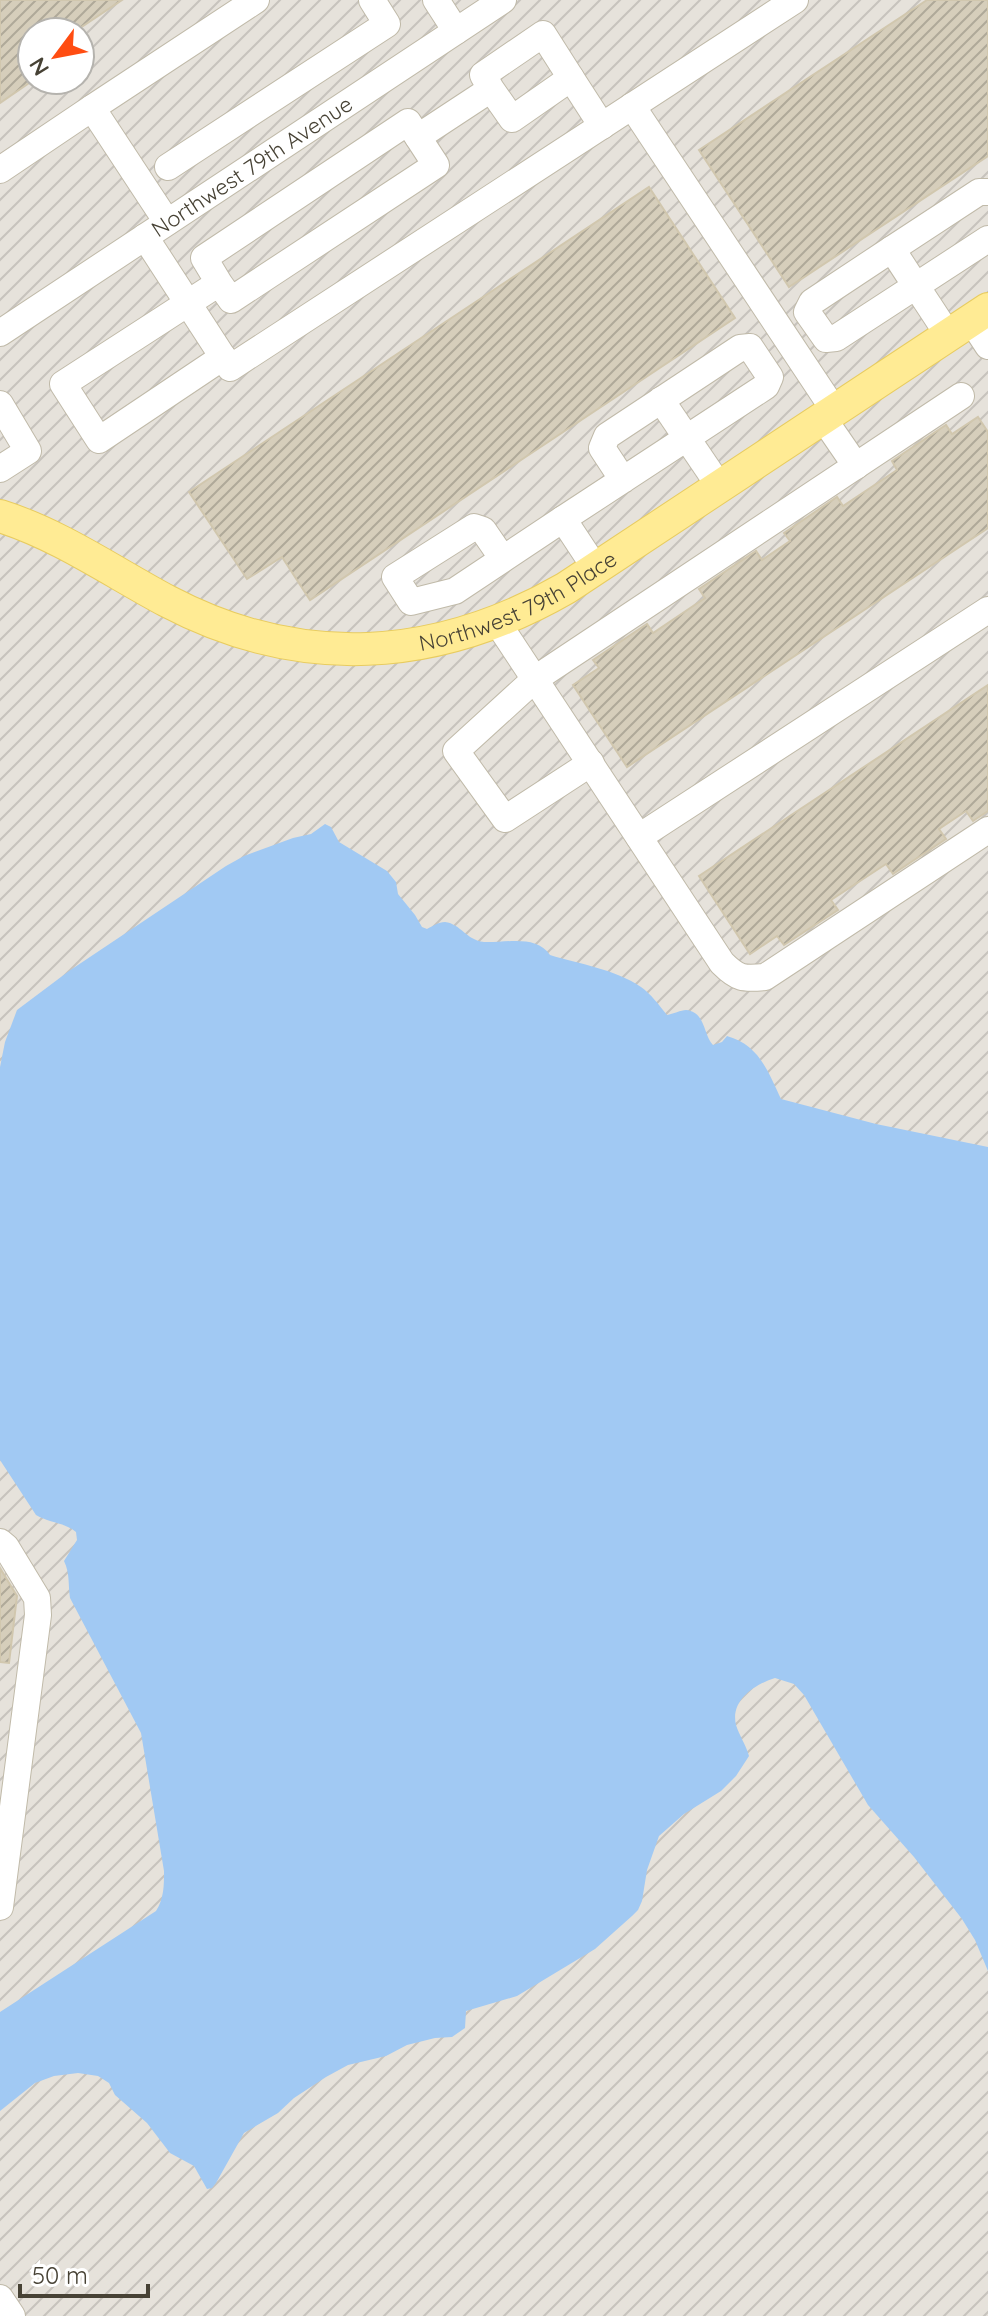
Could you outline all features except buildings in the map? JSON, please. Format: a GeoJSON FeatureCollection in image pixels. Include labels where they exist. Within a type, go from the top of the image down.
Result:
{"type":"FeatureCollection","features":[{"type":"Feature","properties":{"kind":"main road","name":"Northwest 79th Place"},"geometry":{"type":"LineString","coordinates":[[0,516],[38,529],[70,545],[190,612],[269,640],[326,649],[384,648],[438,640],[497,622],[540,603],[829,414],[974,328]]}},
{"type":"Feature","properties":{"kind":"street"},"geometry":{"type":"LineString","coordinates":[[0,170],[256,0]]}},
{"type":"Feature","properties":{"kind":"street"},"geometry":{"type":"LineString","coordinates":[[168,167],[387,24],[372,0]]}},
{"type":"Feature","properties":{"kind":"street"},"geometry":{"type":"LineString","coordinates":[[436,0],[456,31]]}},
{"type":"Feature","properties":{"kind":"street","name":"Northwest 79th Avenue"},"geometry":{"type":"LineString","coordinates":[[0,333],[503,0]]}},
{"type":"Feature","properties":{"kind":"street"},"geometry":{"type":"LineString","coordinates":[[145,237],[230,368],[795,0]]}},
{"type":"Feature","properties":{"kind":"street"},"geometry":{"type":"LineString","coordinates":[[571,78],[512,119],[483,75],[543,34],[602,126]]}},
{"type":"Feature","properties":{"kind":"street"},"geometry":{"type":"LineString","coordinates":[[418,137],[491,89]]}},
{"type":"Feature","properties":{"kind":"street"},"geometry":{"type":"LineString","coordinates":[[632,106],[829,414],[856,466]]}},
{"type":"Feature","properties":{"kind":"street"},"geometry":{"type":"LineString","coordinates":[[92,108],[167,222]]}},
{"type":"Feature","properties":{"kind":"street"},"geometry":{"type":"LineString","coordinates":[[408,122],[436,165],[231,300],[219,283],[204,258],[408,122]]}},
{"type":"Feature","properties":{"kind":"street"},"geometry":{"type":"LineString","coordinates":[[988,192],[979,192],[812,302],[807,312],[826,339],[836,338],[988,239]]}},
{"type":"Feature","properties":{"kind":"street"},"geometry":{"type":"LineString","coordinates":[[892,249],[916,287],[974,328]]}},
{"type":"Feature","properties":{"kind":"street"},"geometry":{"type":"LineString","coordinates":[[219,283],[63,384],[99,440],[223,357]]}},
{"type":"Feature","properties":{"kind":"street"},"geometry":{"type":"LineString","coordinates":[[503,559],[766,386],[770,377],[750,347],[740,348],[607,436],[602,448],[623,480]]}},
{"type":"Feature","properties":{"kind":"street"},"geometry":{"type":"LineString","coordinates":[[591,763],[505,819],[456,751],[535,679],[961,396]]}},
{"type":"Feature","properties":{"kind":"street"},"geometry":{"type":"LineString","coordinates":[[661,400],[720,487]]}},
{"type":"Feature","properties":{"kind":"street"},"geometry":{"type":"LineString","coordinates":[[0,404],[28,451],[0,469]]}},
{"type":"Feature","properties":{"kind":"street"},"geometry":{"type":"LineString","coordinates":[[563,519],[596,569]]}},
{"type":"Feature","properties":{"kind":"street"},"geometry":{"type":"LineString","coordinates":[[639,837],[988,610]]}},
{"type":"Feature","properties":{"kind":"street"},"geometry":{"type":"LineString","coordinates":[[497,622],[722,963],[733,974],[745,979],[765,977],[988,830]]}},
{"type":"Feature","properties":{"kind":"street"},"geometry":{"type":"LineString","coordinates":[[0,1542],[37,1598],[38,1615],[0,1907]]}},
{"type":"Feature","properties":{"kind":"street"},"geometry":{"type":"LineString","coordinates":[[0,2298],[12,2316]]}},
{"type":"Feature","properties":{"kind":"shaded area"},"geometry":{"type":"Polygon","coordinates":[[[0,0],[988,0],[988,2316],[0,2316],[0,0]]]}},
{"type":"Feature","properties":{"kind":"water"},"geometry":{"type":"Polygon","coordinates":[[[325,824],[331,827],[339,842],[387,871],[396,882],[398,894],[422,927],[427,929],[445,922],[478,941],[537,944],[550,955],[608,971],[631,981],[648,993],[667,1015],[686,1010],[697,1015],[713,1045],[727,1036],[747,1046],[761,1060],[781,1099],[876,1124],[988,1147],[988,1971],[962,1919],[914,1857],[868,1805],[804,1695],[794,1684],[775,1678],[752,1689],[740,1701],[735,1716],[736,1725],[749,1756],[721,1791],[684,1814],[659,1836],[647,1870],[642,1901],[632,1916],[595,1949],[517,1996],[466,2011],[465,2028],[452,2037],[407,2045],[386,2056],[348,2065],[326,2077],[278,2113],[244,2133],[216,2183],[207,2189],[194,2166],[170,2153],[147,2123],[115,2095],[109,2083],[98,2076],[78,2073],[54,2076],[35,2083],[0,2111],[0,2012],[156,1911],[164,1887],[164,1871],[141,1733],[70,1598],[64,1561],[77,1540],[76,1532],[36,1515],[0,1460],[0,1067],[17,1010],[69,971],[226,866],[244,856],[311,834],[325,824]]]}}]}
